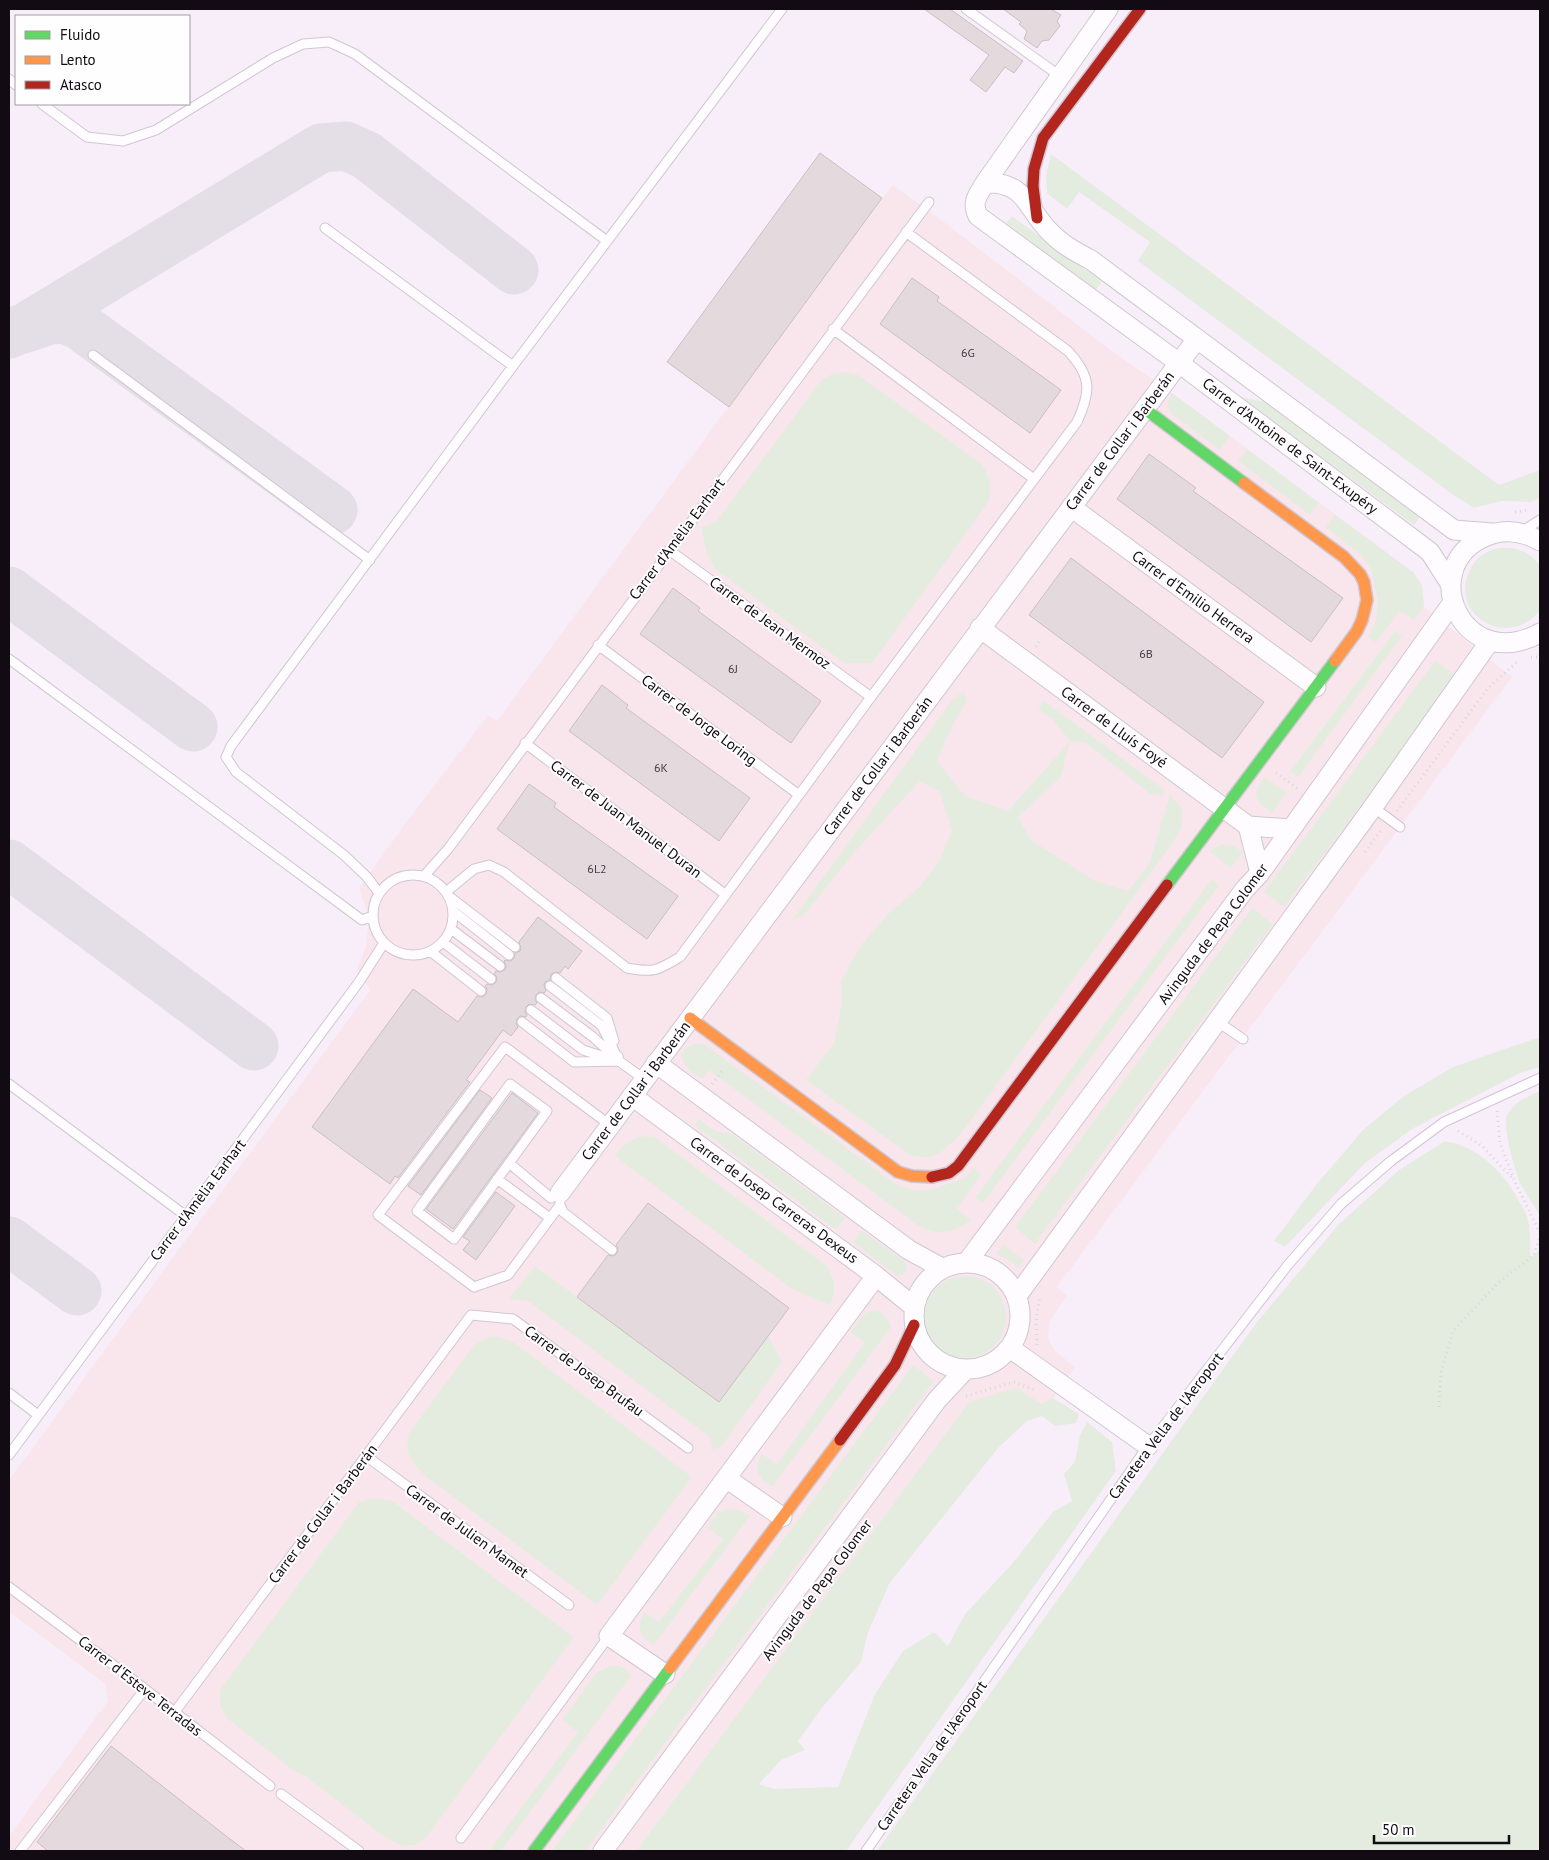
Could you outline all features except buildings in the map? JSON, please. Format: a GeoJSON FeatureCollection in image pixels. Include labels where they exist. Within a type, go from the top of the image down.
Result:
{"type":"FeatureCollection","features":[{"type":"Feature","properties":{"kind":"street","name":"Carrer d'Antoine de Saint-Exupéry"},"geometry":{"type":"LineString","coordinates":[[1108,9],[985,183],[975,199],[974,208],[978,216],[1430,552],[1452,594],[1463,622],[1477,635],[1490,641]]}},
{"type":"Feature","properties":{"kind":"street"},"geometry":{"type":"LineString","coordinates":[[1038,218],[1032,176],[1035,156],[1043,138],[1140,9]]}},
{"type":"Feature","properties":{"kind":"street"},"geometry":{"type":"LineString","coordinates":[[1060,76],[1079,90]]}},
{"type":"Feature","properties":{"kind":"street","name":"Carrer d'Antoine de Saint-Exupéry"},"geometry":{"type":"LineString","coordinates":[[985,183],[999,182],[1017,190],[1050,232],[1068,247],[1091,260],[1454,530],[1492,533],[1510,531],[1520,533]]}},
{"type":"Feature","properties":{"kind":"street","name":"Carrer de Collar i Barberán"},"geometry":{"type":"LineString","coordinates":[[560,1199],[644,1079],[1197,339]]}},
{"type":"Feature","properties":{"kind":"street"},"geometry":{"type":"LineString","coordinates":[[690,1018],[898,1172],[908,1177],[920,1178],[941,1175],[955,1169],[1316,687],[1357,631],[1366,609],[1365,585],[1358,568],[1144,408]]}},
{"type":"Feature","properties":{"kind":"street","name":"Carrer d'Emilio Herrera"},"geometry":{"type":"LineString","coordinates":[[1071,507],[1316,687]]}},
{"type":"Feature","properties":{"kind":"street","name":"Avinguda de Pepa Colomer"},"geometry":{"type":"LineString","coordinates":[[967,1262],[1245,889],[1260,873],[1452,594],[1454,570],[1463,552],[1474,542],[1492,533]]}},
{"type":"Feature","properties":{"kind":"street"},"geometry":{"type":"LineString","coordinates":[[1520,533],[1540,541]]}},
{"type":"Feature","properties":{"kind":"street","name":"Carrer de Lluís Foyé"},"geometry":{"type":"LineString","coordinates":[[980,628],[1248,826]]}},
{"type":"Feature","properties":{"kind":"street"},"geometry":{"type":"LineString","coordinates":[[1017,1296],[1373,808],[1490,641],[1509,644],[1533,644]]}},
{"type":"Feature","properties":{"kind":"street"},"geometry":{"type":"LineString","coordinates":[[1260,873],[1248,826],[1290,829]]}},
{"type":"Feature","properties":{"kind":"street"},"geometry":{"type":"LineString","coordinates":[[656,1063],[909,1250],[942,1268]]}},
{"type":"Feature","properties":{"kind":"street","name":"Carrer de Josep Carreras Dexeus"},"geometry":{"type":"LineString","coordinates":[[632,1096],[876,1276],[914,1316]]}},
{"type":"Feature","properties":{"kind":"street"},"geometry":{"type":"LineString","coordinates":[[534,1851],[895,1365],[914,1316],[924,1283],[942,1268],[967,1262],[993,1268],[1007,1280],[1017,1296],[1020,1308],[1019,1330],[1010,1348],[991,1364],[965,1370],[948,1366],[933,1358],[918,1340],[914,1316]]}},
{"type":"Feature","properties":{"kind":"street"},"geometry":{"type":"LineString","coordinates":[[665,1674],[609,1636],[876,1276]]}},
{"type":"Feature","properties":{"kind":"street"},"geometry":{"type":"LineString","coordinates":[[1010,1348],[1148,1446]]}},
{"type":"Feature","properties":{"kind":"street","name":"Avinguda de Pepa Colomer"},"geometry":{"type":"LineString","coordinates":[[603,1851],[936,1400],[965,1370]]}},
{"type":"Feature","properties":{"kind":"street"},"geometry":{"type":"LineString","coordinates":[[726,1478],[782,1517]]}},
{"type":"Feature","properties":{"kind":"lane"},"geometry":{"type":"LineString","coordinates":[[379,893],[367,877],[344,855],[236,772],[226,757],[231,746],[513,366],[782,9]]}},
{"type":"Feature","properties":{"kind":"lane"},"geometry":{"type":"LineString","coordinates":[[966,9],[1060,76]]}},
{"type":"Feature","properties":{"kind":"lane"},"geometry":{"type":"LineString","coordinates":[[43,105],[87,137],[123,141],[156,130],[273,58],[303,44],[329,42],[355,54],[607,241]]}},
{"type":"Feature","properties":{"kind":"lane","name":"Carrer d'Amèlia Earhart"},"geometry":{"type":"LineString","coordinates":[[424,876],[448,849],[929,202]]}},
{"type":"Feature","properties":{"kind":"lane"},"geometry":{"type":"LineString","coordinates":[[325,228],[513,366]]}},
{"type":"Feature","properties":{"kind":"lane"},"geometry":{"type":"LineString","coordinates":[[448,894],[474,869],[489,865],[504,872],[627,968],[648,972],[661,969],[680,957],[799,794],[1077,422],[1086,404],[1087,384],[1079,364],[1068,351],[906,232]]}},
{"type":"Feature","properties":{"kind":"lane"},"geometry":{"type":"LineString","coordinates":[[833,329],[1034,479]]}},
{"type":"Feature","properties":{"kind":"lane"},"geometry":{"type":"LineString","coordinates":[[92,355],[370,560]]}},
{"type":"Feature","properties":{"kind":"lane"},"geometry":{"type":"LineString","coordinates":[[1520,533],[1540,520]]}},
{"type":"Feature","properties":{"kind":"lane","name":"Carrer de Jean Mermoz"},"geometry":{"type":"LineString","coordinates":[[669,550],[871,697]]}},
{"type":"Feature","properties":{"kind":"lane","name":"Carrer de Jorge Loring"},"geometry":{"type":"LineString","coordinates":[[598,645],[799,794]]}},
{"type":"Feature","properties":{"kind":"lane"},"geometry":{"type":"LineString","coordinates":[[9,659],[362,920],[373,916]]}},
{"type":"Feature","properties":{"kind":"lane","name":"Carrer de Juan Manuel Duran"},"geometry":{"type":"LineString","coordinates":[[525,743],[726,895]]}},
{"type":"Feature","properties":{"kind":"lane"},"geometry":{"type":"LineString","coordinates":[[1373,808],[1400,827]]}},
{"type":"Feature","properties":{"kind":"lane"},"geometry":{"type":"LineString","coordinates":[[448,894],[453,911],[451,929],[443,942],[430,951],[415,955],[403,954],[384,943],[375,928],[373,916],[375,901],[379,893],[394,880],[413,875],[424,876],[436,881],[448,894],[515,947]]}},
{"type":"Feature","properties":{"kind":"lane"},"geometry":{"type":"LineString","coordinates":[[453,911],[509,955]]}},
{"type":"Feature","properties":{"kind":"lane"},"geometry":{"type":"LineString","coordinates":[[451,929],[500,966]]}},
{"type":"Feature","properties":{"kind":"lane"},"geometry":{"type":"LineString","coordinates":[[443,942],[491,979]]}},
{"type":"Feature","properties":{"kind":"lane","name":"Carrer d'Amèlia Earhart"},"geometry":{"type":"LineString","coordinates":[[9,1455],[359,982],[384,943]]}},
{"type":"Feature","properties":{"kind":"lane"},"geometry":{"type":"LineString","coordinates":[[430,951],[481,991]]}},
{"type":"Feature","properties":{"kind":"lane"},"geometry":{"type":"LineString","coordinates":[[556,978],[605,1022],[619,1061]]}},
{"type":"Feature","properties":{"kind":"lane"},"geometry":{"type":"LineString","coordinates":[[550,986],[605,1022]]}},
{"type":"Feature","properties":{"kind":"lane"},"geometry":{"type":"LineString","coordinates":[[541,998],[644,1079]]}},
{"type":"Feature","properties":{"kind":"lane"},"geometry":{"type":"LineString","coordinates":[[532,1010],[583,1050],[619,1061]]}},
{"type":"Feature","properties":{"kind":"lane"},"geometry":{"type":"LineString","coordinates":[[522,1022],[574,1062],[619,1061]]}},
{"type":"Feature","properties":{"kind":"lane"},"geometry":{"type":"LineString","coordinates":[[1218,1022],[1243,1039]]}},
{"type":"Feature","properties":{"kind":"lane"},"geometry":{"type":"LineString","coordinates":[[560,1199],[550,1218],[508,1275],[474,1287],[378,1215],[505,1047],[610,1125]]}},
{"type":"Feature","properties":{"kind":"lane","name":"Carretera Vella de l'Aeroport"},"geometry":{"type":"LineString","coordinates":[[866,1851],[1148,1446],[1287,1266],[1341,1204],[1391,1161],[1444,1122],[1540,1078]]}},
{"type":"Feature","properties":{"kind":"lane"},"geometry":{"type":"LineString","coordinates":[[9,1084],[186,1216]]}},
{"type":"Feature","properties":{"kind":"lane"},"geometry":{"type":"LineString","coordinates":[[510,1084],[547,1111],[509,1163],[454,1239],[416,1212],[510,1084]]}},
{"type":"Feature","properties":{"kind":"lane"},"geometry":{"type":"LineString","coordinates":[[509,1163],[551,1198],[560,1199]]}},
{"type":"Feature","properties":{"kind":"lane"},"geometry":{"type":"LineString","coordinates":[[497,1179],[550,1218]]}},
{"type":"Feature","properties":{"kind":"lane"},"geometry":{"type":"LineString","coordinates":[[560,1199],[563,1212],[612,1250]]}},
{"type":"Feature","properties":{"kind":"lane","name":"Carrer de Josep Brufau"},"geometry":{"type":"LineString","coordinates":[[471,1315],[513,1319],[688,1448]]}},
{"type":"Feature","properties":{"kind":"lane","name":"Carrer de Collar i Barberán"},"geometry":{"type":"LineString","coordinates":[[174,1713],[471,1315]]}},
{"type":"Feature","properties":{"kind":"lane"},"geometry":{"type":"LineString","coordinates":[[9,1394],[38,1415]]}},
{"type":"Feature","properties":{"kind":"lane","name":"Carrer de Julien Mamet"},"geometry":{"type":"LineString","coordinates":[[366,1456],[569,1605]]}},
{"type":"Feature","properties":{"kind":"lane","name":"Carrer d'Esteve Terradas"},"geometry":{"type":"LineString","coordinates":[[9,1587],[270,1786]]}},
{"type":"Feature","properties":{"kind":"lane"},"geometry":{"type":"LineString","coordinates":[[460,1838],[609,1636]]}},
{"type":"Feature","properties":{"kind":"lane"},"geometry":{"type":"LineString","coordinates":[[20,1851],[145,1690]]}},
{"type":"Feature","properties":{"kind":"lane"},"geometry":{"type":"LineString","coordinates":[[280,1794],[359,1851]]}},
{"type":"Feature","properties":{"kind":"path"},"geometry":{"type":"LineString","coordinates":[[1533,644],[1540,657]]}},
{"type":"Feature","properties":{"kind":"path"},"geometry":{"type":"LineString","coordinates":[[1394,814],[1488,688],[1520,660]]}},
{"type":"Feature","properties":{"kind":"path"},"geometry":{"type":"LineString","coordinates":[[1496,1098],[1500,1143],[1514,1180],[1540,1233]]}},
{"type":"Feature","properties":{"kind":"path"},"geometry":{"type":"LineString","coordinates":[[1444,1122],[1482,1146],[1514,1180]]}},
{"type":"Feature","properties":{"kind":"path"},"geometry":{"type":"LineString","coordinates":[[1439,1407],[1441,1372],[1453,1331],[1498,1283],[1534,1255],[1540,1238]]}},
{"type":"Feature","properties":{"kind":"path"},"geometry":{"type":"LineString","coordinates":[[1041,1290],[1036,1318],[1036,1343],[1042,1350]]}},
{"type":"Feature","properties":{"kind":"path"},"geometry":{"type":"LineString","coordinates":[[960,1403],[966,1396],[1014,1382],[1038,1392],[1042,1386]]}},
{"type":"Feature","properties":{"kind":"shaded area"},"geometry":{"type":"Polygon","coordinates":[[[1051,154],[1499,485],[1540,470],[1540,498],[1530,502],[1501,501],[1474,508],[1452,494],[1138,261],[1150,242],[1079,192],[1067,209],[1047,193],[1046,175],[1051,154]]]}},
{"type":"Feature","properties":{"kind":"shaded area"},"geometry":{"type":"Polygon","coordinates":[[[893,185],[1108,348],[1172,393],[1413,572],[1422,585],[1424,607],[1512,677],[1057,1287],[1067,1296],[1050,1320],[1048,1337],[1054,1350],[1075,1367],[1053,1398],[1043,1404],[969,1402],[636,1851],[9,1851],[9,1836],[108,1701],[105,1684],[9,1612],[9,1480],[370,990],[357,970],[366,946],[369,917],[359,888],[488,715],[497,721],[893,185]]]}},
{"type":"Feature","properties":{"kind":"shaded area"},"geometry":{"type":"Polygon","coordinates":[[[1012,216],[1102,282],[1096,290],[1006,223],[1012,216]]]}},
{"type":"Feature","properties":{"kind":"shaded area"},"geometry":{"type":"Polygon","coordinates":[[[845,372],[858,375],[982,464],[990,487],[988,503],[872,663],[844,663],[715,569],[707,554],[701,527],[716,522],[822,379],[833,374],[845,372]]]}},
{"type":"Feature","properties":{"kind":"shaded area"},"geometry":{"type":"Polygon","coordinates":[[[1172,393],[1230,436],[1220,450],[1172,414],[1168,404],[1172,393]]]}},
{"type":"Feature","properties":{"kind":"shaded area"},"geometry":{"type":"Polygon","coordinates":[[[1240,397],[1265,402],[1420,517],[1414,525],[1240,397]]]}},
{"type":"Feature","properties":{"kind":"shaded area"},"geometry":{"type":"Polygon","coordinates":[[[1247,449],[1319,503],[1310,515],[1238,461],[1247,449]]]}},
{"type":"Feature","properties":{"kind":"shaded area"},"geometry":{"type":"Polygon","coordinates":[[[1335,515],[1413,572],[1422,585],[1424,607],[1414,620],[1400,611],[1376,642],[1368,637],[1376,621],[1378,602],[1371,569],[1362,556],[1326,527],[1335,515]]]}},
{"type":"Feature","properties":{"kind":"shaded area"},"geometry":{"type":"Polygon","coordinates":[[[1500,548],[1512,548],[1523,551],[1540,566],[1540,610],[1527,622],[1513,627],[1498,627],[1485,622],[1474,613],[1467,601],[1465,586],[1472,565],[1482,555],[1500,548]]]}},
{"type":"Feature","properties":{"kind":"shaded area"},"geometry":{"type":"Polygon","coordinates":[[[1395,631],[1402,636],[1298,777],[1290,771],[1395,631]]]}},
{"type":"Feature","properties":{"kind":"shaded area"},"geometry":{"type":"Polygon","coordinates":[[[1435,661],[1457,676],[1284,907],[1264,892],[1435,661]]]}},
{"type":"Feature","properties":{"kind":"shaded area"},"geometry":{"type":"Polygon","coordinates":[[[964,691],[966,703],[955,720],[937,761],[965,796],[1008,811],[1070,741],[1061,777],[1018,817],[1031,840],[1095,881],[1128,891],[1149,864],[1170,795],[1182,808],[1182,826],[1172,844],[960,1135],[938,1154],[919,1157],[910,1155],[806,1080],[834,1043],[842,1003],[841,980],[862,944],[889,913],[920,887],[941,858],[952,830],[939,791],[920,781],[859,847],[803,916],[792,920],[953,699],[964,691]]]}},
{"type":"Feature","properties":{"kind":"shaded area"},"geometry":{"type":"Polygon","coordinates":[[[1044,701],[1165,790],[1163,796],[1149,793],[1086,743],[1070,741],[1051,718],[1038,709],[1044,701]]]}},
{"type":"Feature","properties":{"kind":"shaded area"},"geometry":{"type":"Polygon","coordinates":[[[1264,777],[1287,793],[1272,813],[1262,805],[1256,793],[1264,777]]]}},
{"type":"Feature","properties":{"kind":"shaded area"},"geometry":{"type":"Polygon","coordinates":[[[1223,844],[1234,846],[1243,852],[1231,868],[1209,851],[1223,844]]]}},
{"type":"Feature","properties":{"kind":"shaded area"},"geometry":{"type":"Polygon","coordinates":[[[1212,879],[1219,885],[983,1203],[975,1198],[1212,879]]]}},
{"type":"Feature","properties":{"kind":"shaded area"},"geometry":{"type":"Polygon","coordinates":[[[1252,908],[1273,924],[1035,1244],[1015,1227],[1252,908]]]}},
{"type":"Feature","properties":{"kind":"shaded area"},"geometry":{"type":"Polygon","coordinates":[[[1540,1037],[1540,1067],[1520,1073],[1412,1129],[1365,1163],[1285,1247],[1274,1241],[1316,1185],[1364,1129],[1404,1096],[1453,1067],[1540,1037]]]}},
{"type":"Feature","properties":{"kind":"shaded area"},"geometry":{"type":"Polygon","coordinates":[[[696,1043],[704,1044],[897,1185],[916,1191],[931,1190],[965,1178],[973,1168],[981,1175],[957,1209],[971,1220],[952,1231],[945,1232],[931,1231],[917,1225],[709,1070],[702,1079],[691,1071],[686,1066],[682,1057],[683,1052],[688,1047],[696,1043]]]}},
{"type":"Feature","properties":{"kind":"shaded area"},"geometry":{"type":"Polygon","coordinates":[[[1540,1091],[1540,1216],[1520,1183],[1510,1149],[1506,1121],[1510,1111],[1517,1103],[1540,1091]]]}},
{"type":"Feature","properties":{"kind":"shaded area"},"geometry":{"type":"Polygon","coordinates":[[[699,1119],[715,1131],[732,1134],[845,1218],[836,1230],[694,1125],[699,1119]]]}},
{"type":"Feature","properties":{"kind":"shaded area"},"geometry":{"type":"Polygon","coordinates":[[[642,1136],[656,1138],[827,1266],[834,1285],[834,1295],[830,1305],[792,1289],[615,1156],[625,1143],[642,1136]]]}},
{"type":"Feature","properties":{"kind":"shaded area"},"geometry":{"type":"Polygon","coordinates":[[[1445,1141],[1457,1144],[1479,1155],[1507,1181],[1527,1216],[1530,1235],[1530,1259],[1540,1249],[1540,1851],[877,1851],[1257,1322],[1339,1224],[1399,1170],[1445,1141]]]}},
{"type":"Feature","properties":{"kind":"shaded area"},"geometry":{"type":"Polygon","coordinates":[[[861,1230],[905,1262],[907,1268],[903,1275],[896,1275],[853,1242],[861,1230]]]}},
{"type":"Feature","properties":{"kind":"shaded area"},"geometry":{"type":"Polygon","coordinates":[[[1003,1244],[1024,1260],[1017,1268],[1011,1262],[996,1254],[1003,1244]]]}},
{"type":"Feature","properties":{"kind":"shaded area"},"geometry":{"type":"Polygon","coordinates":[[[535,1266],[719,1402],[768,1336],[782,1362],[722,1446],[713,1450],[710,1438],[702,1431],[528,1301],[509,1299],[535,1266]]]}},
{"type":"Feature","properties":{"kind":"shaded area"},"geometry":{"type":"Polygon","coordinates":[[[965,1276],[981,1279],[994,1288],[1003,1301],[1006,1317],[1003,1333],[994,1346],[981,1355],[965,1358],[949,1355],[936,1346],[927,1333],[924,1317],[927,1301],[936,1288],[949,1279],[965,1276]]]}},
{"type":"Feature","properties":{"kind":"shaded area"},"geometry":{"type":"Polygon","coordinates":[[[876,1310],[886,1317],[891,1327],[773,1486],[768,1484],[761,1477],[757,1469],[762,1454],[777,1464],[865,1342],[850,1332],[865,1313],[876,1310]]]}},
{"type":"Feature","properties":{"kind":"shaded area"},"geometry":{"type":"Polygon","coordinates":[[[496,1336],[513,1342],[692,1477],[597,1605],[425,1476],[416,1466],[408,1452],[409,1433],[474,1345],[488,1337],[496,1336]]]}},
{"type":"Feature","properties":{"kind":"shaded area"},"geometry":{"type":"Polygon","coordinates":[[[913,1365],[934,1381],[585,1851],[552,1851],[913,1365]]]}},
{"type":"Feature","properties":{"kind":"shaded area"},"geometry":{"type":"Polygon","coordinates":[[[1016,1388],[1042,1404],[1053,1398],[1079,1414],[1076,1423],[1055,1426],[1042,1416],[1027,1421],[999,1447],[889,1584],[868,1633],[861,1662],[821,1709],[798,1741],[805,1750],[781,1760],[759,1784],[774,1789],[838,1787],[875,1694],[903,1651],[934,1632],[948,1646],[965,1614],[1011,1565],[1053,1512],[1072,1501],[1064,1474],[1075,1462],[1080,1435],[1087,1422],[1112,1442],[1116,1471],[846,1851],[636,1851],[969,1402],[1016,1388]]]}},
{"type":"Feature","properties":{"kind":"shaded area"},"geometry":{"type":"Polygon","coordinates":[[[374,1498],[392,1501],[574,1637],[425,1839],[415,1845],[401,1846],[382,1835],[305,1776],[294,1771],[228,1719],[220,1706],[220,1690],[359,1502],[374,1498]]]}},
{"type":"Feature","properties":{"kind":"shaded area"},"geometry":{"type":"Polygon","coordinates":[[[727,1509],[741,1510],[750,1516],[654,1645],[649,1643],[645,1640],[640,1627],[644,1612],[659,1622],[723,1539],[707,1527],[719,1512],[727,1509]]]}},
{"type":"Feature","properties":{"kind":"shaded area"},"geometry":{"type":"Polygon","coordinates":[[[611,1666],[622,1668],[631,1676],[501,1851],[489,1851],[578,1732],[562,1720],[595,1675],[599,1671],[611,1666]]]}},
{"type":"Feature","properties":{"kind":"taxiway"},"geometry":{"type":"LineString","coordinates":[[9,334],[26,327],[321,148],[346,146],[366,155],[514,270]]}},
{"type":"Feature","properties":{"kind":"taxiway"},"geometry":{"type":"LineString","coordinates":[[23,329],[50,320],[65,319],[80,326],[333,510]]}},
{"type":"Feature","properties":{"kind":"taxiway"},"geometry":{"type":"LineString","coordinates":[[9,591],[193,727]]}},
{"type":"Feature","properties":{"kind":"taxiway"},"geometry":{"type":"LineString","coordinates":[[9,864],[254,1046]]}},
{"type":"Feature","properties":{"kind":"taxiway"},"geometry":{"type":"LineString","coordinates":[[9,1241],[77,1291]]}},
{"type":"Feature","properties":{"kind":"traffic: fast"},"geometry":{"type":"LineString","coordinates":[[1145,409],[1244,483]]}},
{"type":"Feature","properties":{"kind":"traffic: fast"},"geometry":{"type":"LineString","coordinates":[[1167,885],[1335,661]]}},
{"type":"Feature","properties":{"kind":"traffic: fast"},"geometry":{"type":"LineString","coordinates":[[534,1851],[670,1668]]}},
{"type":"Feature","properties":{"kind":"traffic: slow"},"geometry":{"type":"LineString","coordinates":[[1244,483],[1344,557],[1360,574],[1364,582],[1367,600],[1362,620],[1357,631],[1335,661]]}},
{"type":"Feature","properties":{"kind":"traffic: slow"},"geometry":{"type":"LineString","coordinates":[[690,1018],[898,1172],[912,1176],[932,1177]]}},
{"type":"Feature","properties":{"kind":"traffic: slow"},"geometry":{"type":"LineString","coordinates":[[670,1668],[840,1440]]}},
{"type":"Feature","properties":{"kind":"traffic: jam"},"geometry":{"type":"LineString","coordinates":[[1037,218],[1033,186],[1034,169],[1043,138],[1140,9]]}},
{"type":"Feature","properties":{"kind":"traffic: jam"},"geometry":{"type":"LineString","coordinates":[[932,1177],[949,1173],[958,1166],[1167,885]]}},
{"type":"Feature","properties":{"kind":"traffic: jam"},"geometry":{"type":"LineString","coordinates":[[840,1440],[895,1365],[914,1325]]}}]}
